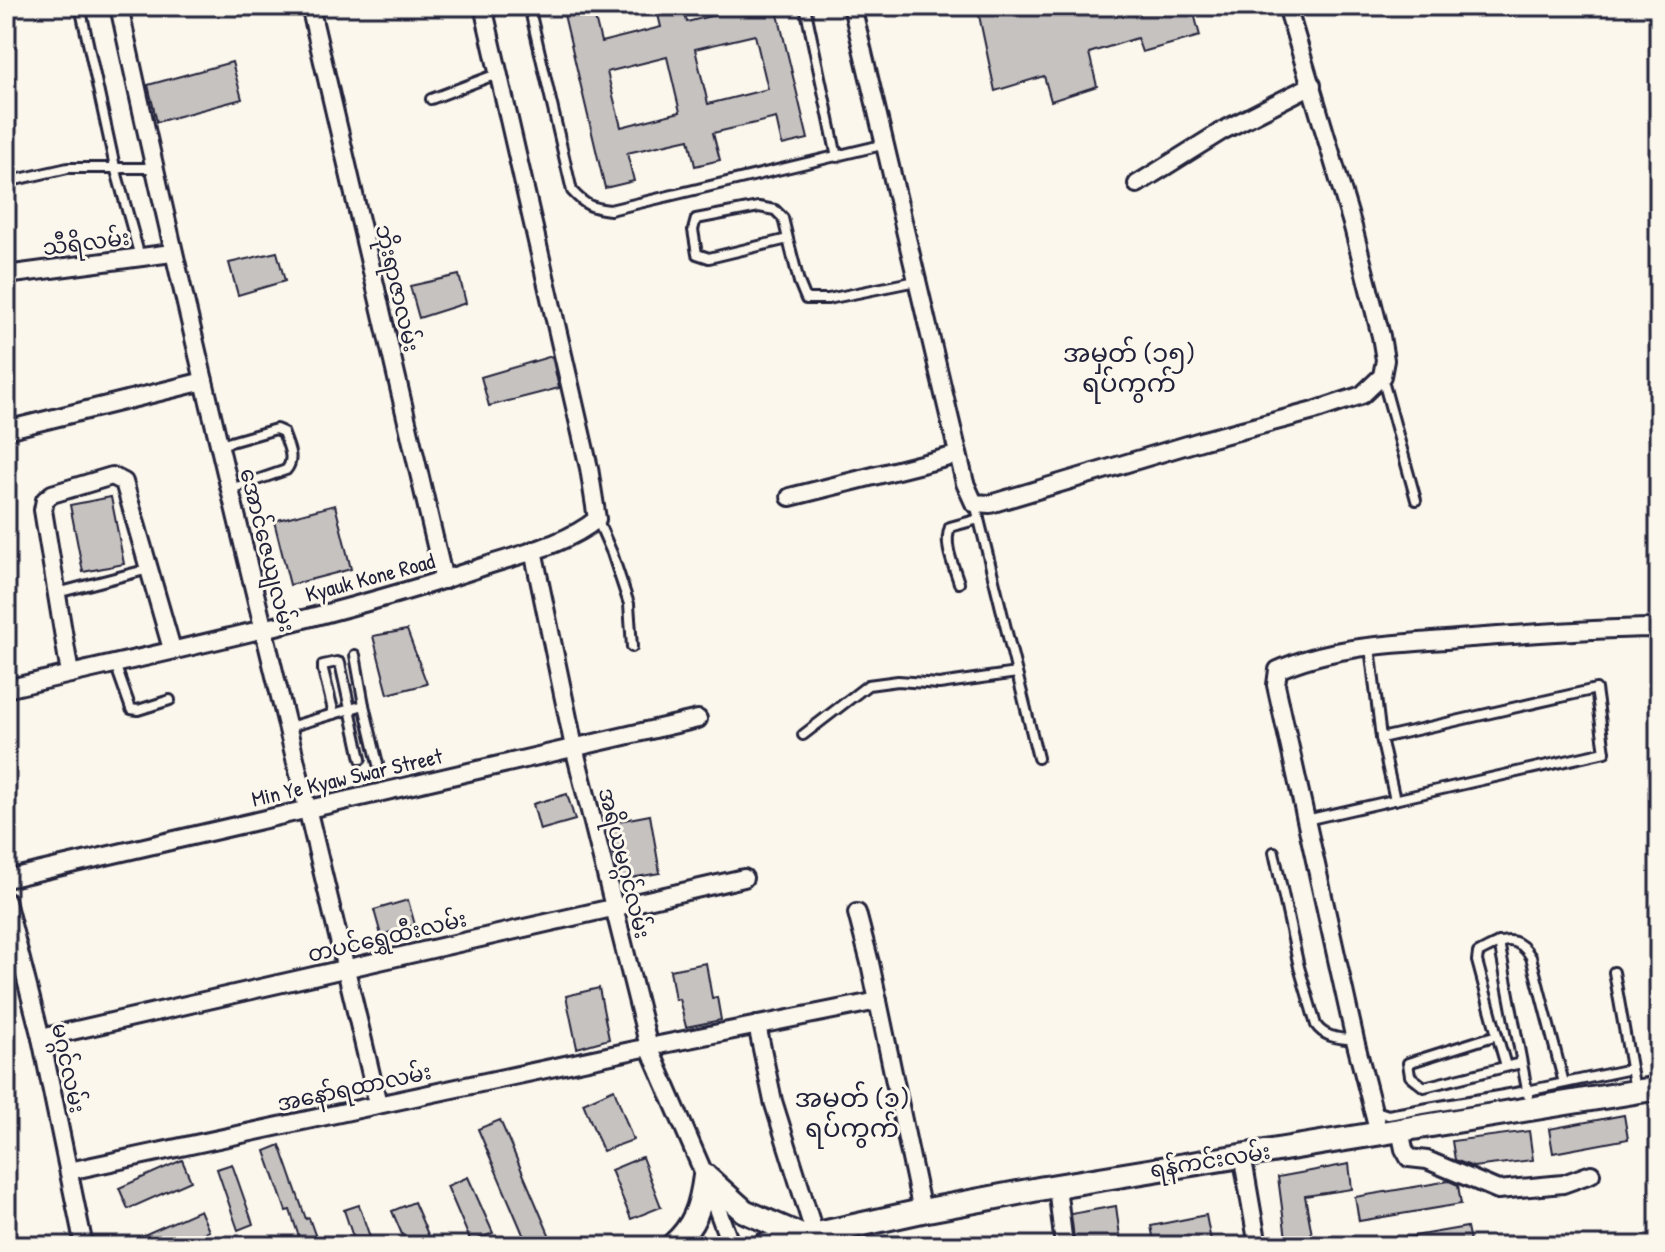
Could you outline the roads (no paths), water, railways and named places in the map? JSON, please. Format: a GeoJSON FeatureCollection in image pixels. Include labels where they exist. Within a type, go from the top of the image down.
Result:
{"type":"FeatureCollection","features":[{"type":"Feature","properties":{"kind":"main road","name":"ရန်ကင်းလမ်း"},"geometry":{"type":"LineString","coordinates":[[763,1246],[804,1240],[922,1211],[1057,1186],[1390,1132],[1633,1080],[1659,1088]]}},
{"type":"Feature","properties":{"kind":"main road"},"geometry":{"type":"LineString","coordinates":[[705,1176],[744,1211],[804,1240]]}},
{"type":"Feature","properties":{"kind":"main road"},"geometry":{"type":"LineString","coordinates":[[672,1246],[693,1225],[705,1176]]}},
{"type":"Feature","properties":{"kind":"street","name":"အောင်ဇေယျလမ်း"},"geometry":{"type":"LineString","coordinates":[[119,6],[172,253],[309,808],[378,1104]]}},
{"type":"Feature","properties":{"kind":"street","name":"ဘိုးရာဇာလမ်း"},"geometry":{"type":"LineString","coordinates":[[310,6],[444,580]]}},
{"type":"Feature","properties":{"kind":"street"},"geometry":{"type":"LineString","coordinates":[[483,6],[589,468],[597,519]]}},
{"type":"Feature","properties":{"kind":"street"},"geometry":{"type":"LineString","coordinates":[[852,6],[957,455],[976,511],[990,504],[1204,440],[1314,411],[1362,395],[1382,376],[1385,360],[1381,336],[1353,227],[1287,6]]}},
{"type":"Feature","properties":{"kind":"street"},"geometry":{"type":"LineString","coordinates":[[1137,184],[1222,131],[1312,85]]}},
{"type":"Feature","properties":{"kind":"street","name":"သီရိလမ်း"},"geometry":{"type":"LineString","coordinates":[[6,275],[172,253]]}},
{"type":"Feature","properties":{"kind":"street"},"geometry":{"type":"LineString","coordinates":[[6,430],[204,381]]}},
{"type":"Feature","properties":{"kind":"street"},"geometry":{"type":"LineString","coordinates":[[790,497],[957,455]]}},
{"type":"Feature","properties":{"kind":"street"},"geometry":{"type":"LineString","coordinates":[[70,674],[43,510],[45,500],[52,494],[112,476],[124,482],[172,649]]}},
{"type":"Feature","properties":{"kind":"street","name":"Kyauk Kone Road"},"geometry":{"type":"LineString","coordinates":[[6,689],[444,580],[533,550],[584,529],[597,519]]}},
{"type":"Feature","properties":{"kind":"street","name":"အရိယမဂ္ဂင်လမ်း"},"geometry":{"type":"LineString","coordinates":[[533,550],[574,747],[649,1047],[705,1176],[731,1246]]}},
{"type":"Feature","properties":{"kind":"street"},"geometry":{"type":"LineString","coordinates":[[1591,1174],[1563,1184],[1498,1190],[1427,1160],[1409,1158],[1373,1109],[1276,685],[1278,670],[1292,664],[1370,646],[1591,629],[1652,628],[1659,633]]}},
{"type":"Feature","properties":{"kind":"street","name":"Min Ye Kyaw Swar Street"},"geometry":{"type":"LineString","coordinates":[[6,879],[698,719]]}},
{"type":"Feature","properties":{"kind":"street","name":"တပင်ရွှေထီးလမ်း"},"geometry":{"type":"LineString","coordinates":[[41,1038],[744,878]]}},
{"type":"Feature","properties":{"kind":"street","name":"မဂ္ဂင်လမ်း"},"geometry":{"type":"LineString","coordinates":[[6,901],[41,1038],[84,1246]]}},
{"type":"Feature","properties":{"kind":"street"},"geometry":{"type":"LineString","coordinates":[[857,913],[922,1211]]}},
{"type":"Feature","properties":{"kind":"street","name":"အနော်ရထာလမ်း"},"geometry":{"type":"LineString","coordinates":[[69,1171],[878,1001]]}},
{"type":"Feature","properties":{"kind":"street"},"geometry":{"type":"LineString","coordinates":[[757,1025],[804,1240]]}},
{"type":"Feature","properties":{"kind":"street"},"geometry":{"type":"LineString","coordinates":[[1242,1154],[1258,1246]]}},
{"type":"Feature","properties":{"kind":"street"},"geometry":{"type":"LineString","coordinates":[[1057,1186],[1064,1246]]}},
{"type":"Feature","properties":{"kind":"lane"},"geometry":{"type":"LineString","coordinates":[[80,6],[115,167],[140,257]]}},
{"type":"Feature","properties":{"kind":"lane"},"geometry":{"type":"LineString","coordinates":[[529,6],[572,191],[584,205],[610,210],[886,144]]}},
{"type":"Feature","properties":{"kind":"lane"},"geometry":{"type":"LineString","coordinates":[[805,6],[837,157]]}},
{"type":"Feature","properties":{"kind":"lane"},"geometry":{"type":"LineString","coordinates":[[431,99],[497,74]]}},
{"type":"Feature","properties":{"kind":"lane"},"geometry":{"type":"LineString","coordinates":[[6,182],[68,168],[154,168]]}},
{"type":"Feature","properties":{"kind":"lane"},"geometry":{"type":"LineString","coordinates":[[788,239],[709,258],[697,254],[693,230],[696,219],[759,207],[775,210],[783,218],[806,299],[828,299],[916,281]]}},
{"type":"Feature","properties":{"kind":"lane"},"geometry":{"type":"LineString","coordinates":[[1382,376],[1416,500]]}},
{"type":"Feature","properties":{"kind":"lane"},"geometry":{"type":"LineString","coordinates":[[220,445],[276,429],[283,432],[291,455],[290,466],[286,470],[231,489]]}},
{"type":"Feature","properties":{"kind":"lane"},"geometry":{"type":"LineString","coordinates":[[959,583],[947,534],[950,527],[976,511],[1038,758]]}},
{"type":"Feature","properties":{"kind":"lane"},"geometry":{"type":"LineString","coordinates":[[597,519],[629,604],[632,647]]}},
{"type":"Feature","properties":{"kind":"lane"},"geometry":{"type":"LineString","coordinates":[[57,593],[149,569]]}},
{"type":"Feature","properties":{"kind":"lane"},"geometry":{"type":"LineString","coordinates":[[1370,646],[1381,738],[1395,800]]}},
{"type":"Feature","properties":{"kind":"lane"},"geometry":{"type":"LineString","coordinates":[[355,655],[378,764]]}},
{"type":"Feature","properties":{"kind":"lane"},"geometry":{"type":"LineString","coordinates":[[334,714],[323,665],[340,663],[361,759]]}},
{"type":"Feature","properties":{"kind":"lane"},"geometry":{"type":"LineString","coordinates":[[115,664],[131,709],[138,710],[170,700]]}},
{"type":"Feature","properties":{"kind":"lane"},"geometry":{"type":"LineString","coordinates":[[803,735],[868,685],[898,681],[939,684],[1017,673]]}},
{"type":"Feature","properties":{"kind":"lane"},"geometry":{"type":"LineString","coordinates":[[1306,820],[1605,752],[1596,689],[1381,738]]}},
{"type":"Feature","properties":{"kind":"lane"},"geometry":{"type":"LineString","coordinates":[[289,727],[364,705]]}},
{"type":"Feature","properties":{"kind":"lane"},"geometry":{"type":"LineString","coordinates":[[1274,852],[1299,967],[1316,1025],[1321,1033],[1330,1037],[1355,1040]]}},
{"type":"Feature","properties":{"kind":"lane"},"geometry":{"type":"LineString","coordinates":[[1506,1066],[1477,961],[1478,953],[1499,942],[1512,941],[1523,945],[1531,957],[1564,1083]]}},
{"type":"Feature","properties":{"kind":"lane"},"geometry":{"type":"LineString","coordinates":[[1499,942],[1529,1100]]}},
{"type":"Feature","properties":{"kind":"lane"},"geometry":{"type":"LineString","coordinates":[[1373,1109],[1388,1115],[1529,1100],[1564,1083],[1633,1080],[1614,972]]}},
{"type":"Feature","properties":{"kind":"lane"},"geometry":{"type":"LineString","coordinates":[[1497,1035],[1408,1063],[1410,1076],[1424,1087],[1521,1063]]}},
{"type":"Feature","properties":{"kind":"district","name":"အမှတ် (၁၅) ရပ်ကွက်"},"geometry":{"type":"Point","coordinates":[1129,367]}},
{"type":"Feature","properties":{"kind":"district","name":"အမှတ် (၁) ရပ်ကွက်"},"geometry":{"type":"Point","coordinates":[852,1112]}}]}
